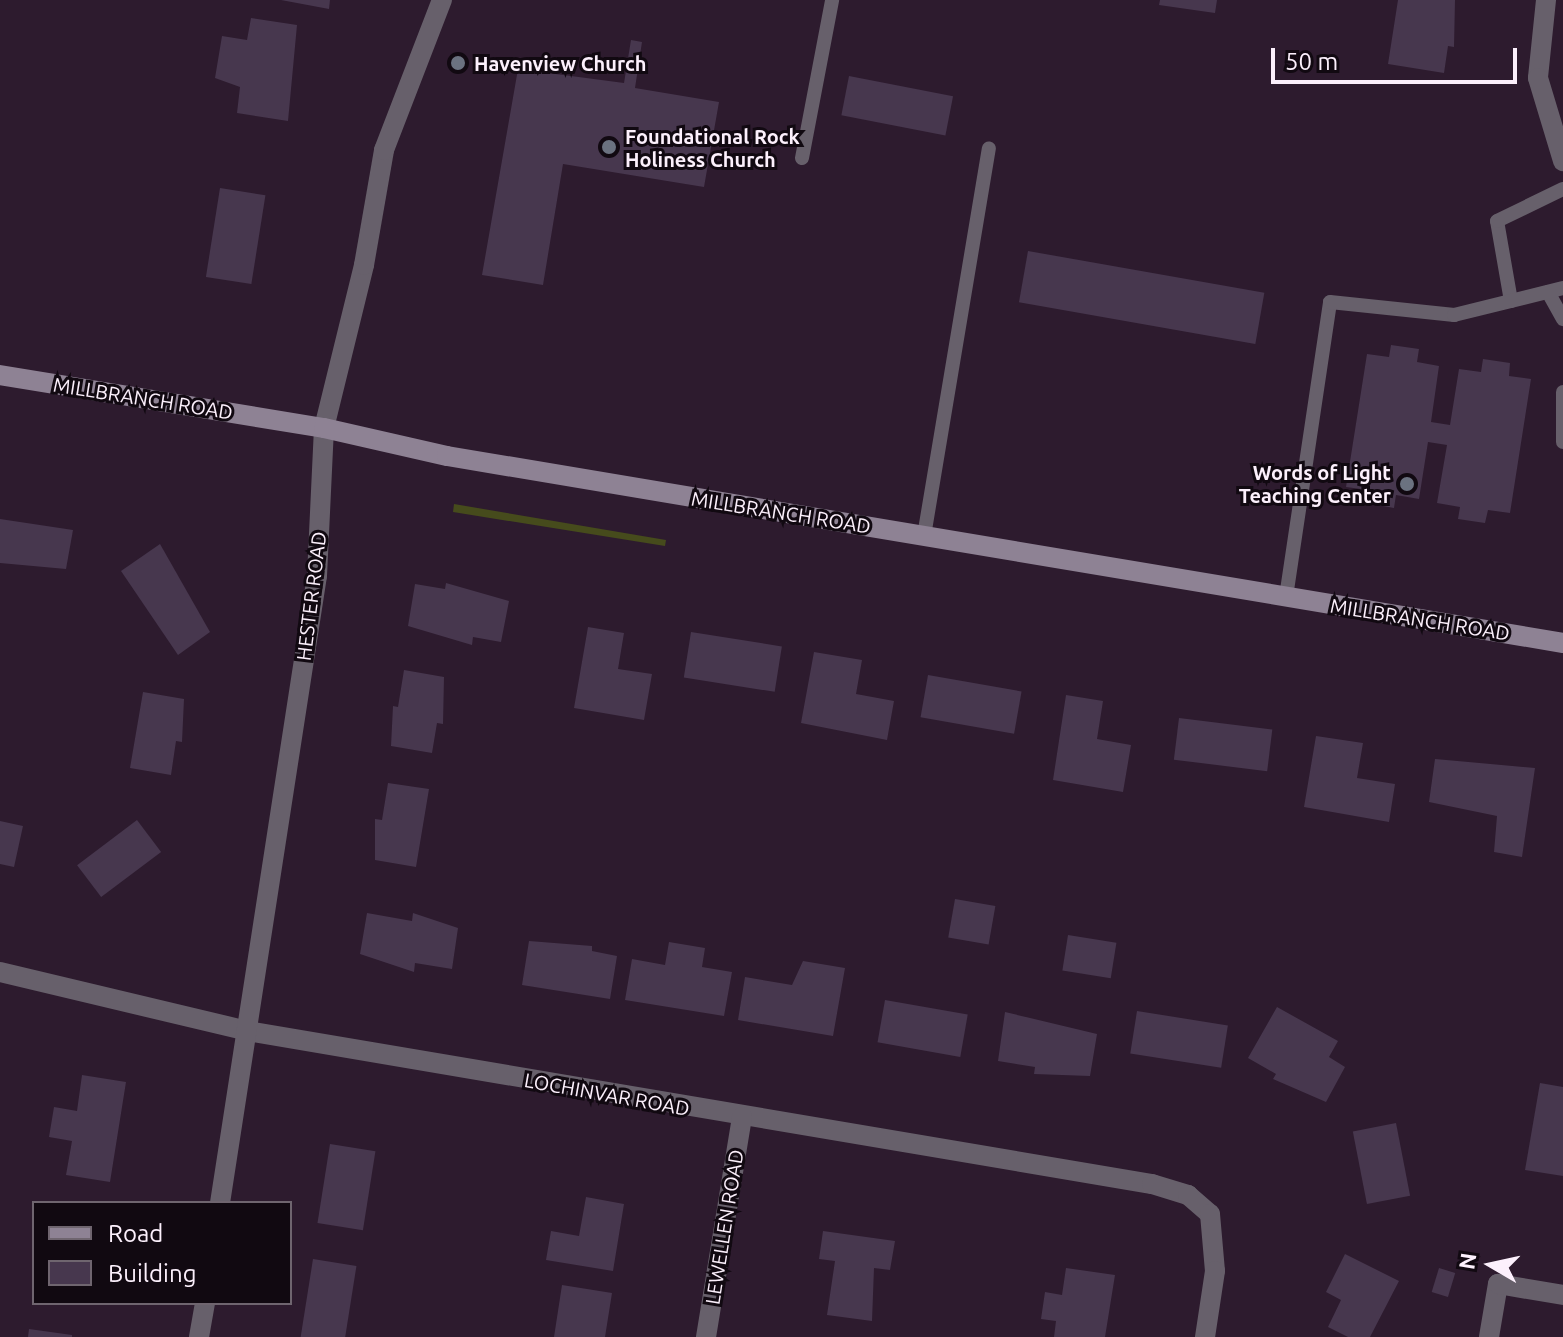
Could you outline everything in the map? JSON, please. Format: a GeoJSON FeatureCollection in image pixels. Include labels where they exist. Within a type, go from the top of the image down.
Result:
{"type":"FeatureCollection","features":[{"type":"Feature","properties":{"kind":"main road","name":"MILLBRANCH ROAD"},"geometry":{"type":"LineString","coordinates":[[0,375],[324,428],[447,456],[1563,643]]}},
{"type":"Feature","properties":{"kind":"street","name":"HESTER ROAD"},"geometry":{"type":"LineString","coordinates":[[220,1201],[317,576],[324,428],[364,265],[384,150],[442,0]]}},
{"type":"Feature","properties":{"kind":"street"},"geometry":{"type":"LineString","coordinates":[[1546,0],[1538,78],[1544,115],[1563,161]]}},
{"type":"Feature","properties":{"kind":"street","name":"LOCHINVAR ROAD"},"geometry":{"type":"LineString","coordinates":[[0,972],[247,1031],[1152,1184],[1188,1195],[1210,1214],[1215,1271],[1205,1337]]}},
{"type":"Feature","properties":{"kind":"street","name":"LEWELLEN ROAD"},"geometry":{"type":"LineString","coordinates":[[706,1337],[742,1117]]}},
{"type":"Feature","properties":{"kind":"street"},"geometry":{"type":"LineString","coordinates":[[1489,1337],[1498,1284],[1563,1295]]}},
{"type":"Feature","properties":{"kind":"street"},"geometry":{"type":"LineString","coordinates":[[199,1337],[205,1305]]}},
{"type":"Feature","properties":{"kind":"lane"},"geometry":{"type":"LineString","coordinates":[[802,158],[832,0]]}},
{"type":"Feature","properties":{"kind":"lane"},"geometry":{"type":"LineString","coordinates":[[924,536],[989,148]]}},
{"type":"Feature","properties":{"kind":"lane"},"geometry":{"type":"LineString","coordinates":[[1511,301],[1497,221],[1563,189]]}},
{"type":"Feature","properties":{"kind":"lane"},"geometry":{"type":"LineString","coordinates":[[1286,597],[1330,302],[1454,315],[1556,290],[1563,319]]}},
{"type":"Feature","properties":{"kind":"lane"},"geometry":{"type":"LineString","coordinates":[[1563,392],[1563,442]]}},
{"type":"Feature","properties":{"kind":"green space"},"geometry":{"type":"Polygon","coordinates":[[[454,504],[666,540],[665,546],[453,512],[454,504]]]}},
{"type":"Feature","properties":{"kind":"building"},"geometry":{"type":"Polygon","coordinates":[[[281,0],[330,0],[329,9],[281,0]]]}},
{"type":"Feature","properties":{"kind":"building"},"geometry":{"type":"Polygon","coordinates":[[[1160,0],[1217,0],[1215,13],[1159,5],[1160,0]]]}},
{"type":"Feature","properties":{"kind":"building"},"geometry":{"type":"Polygon","coordinates":[[[1398,0],[1455,0],[1454,47],[1448,46],[1444,73],[1388,64],[1398,0]]]}},
{"type":"Feature","properties":{"kind":"building"},"geometry":{"type":"Polygon","coordinates":[[[251,18],[297,25],[288,121],[237,113],[240,87],[215,78],[222,36],[247,40],[251,18]]]}},
{"type":"Feature","properties":{"kind":"building"},"geometry":{"type":"Polygon","coordinates":[[[631,40],[642,42],[635,88],[719,102],[704,187],[563,164],[543,285],[482,275],[518,69],[624,83],[631,40]]]}},
{"type":"Feature","properties":{"kind":"building"},"geometry":{"type":"Polygon","coordinates":[[[849,76],[953,96],[945,135],[841,115],[849,76]]]}},
{"type":"Feature","properties":{"kind":"building"},"geometry":{"type":"Polygon","coordinates":[[[220,188],[265,195],[251,284],[206,277],[220,188]]]}},
{"type":"Feature","properties":{"kind":"building"},"geometry":{"type":"Polygon","coordinates":[[[1028,251],[1264,293],[1255,344],[1019,302],[1028,251]]]}},
{"type":"Feature","properties":{"kind":"building"},"geometry":{"type":"Polygon","coordinates":[[[1391,345],[1419,349],[1417,362],[1439,366],[1431,422],[1450,425],[1459,369],[1481,372],[1483,359],[1510,363],[1509,376],[1531,379],[1510,513],[1488,510],[1485,523],[1458,519],[1460,507],[1437,503],[1447,445],[1428,442],[1419,499],[1396,495],[1394,508],[1366,503],[1368,490],[1346,487],[1367,354],[1389,357],[1391,345]]]}},
{"type":"Feature","properties":{"kind":"building"},"geometry":{"type":"Polygon","coordinates":[[[0,519],[73,530],[66,569],[0,563],[0,519]]]}},
{"type":"Feature","properties":{"kind":"building"},"geometry":{"type":"Polygon","coordinates":[[[160,544],[210,632],[178,655],[121,571],[160,544]]]}},
{"type":"Feature","properties":{"kind":"building"},"geometry":{"type":"Polygon","coordinates":[[[446,583],[509,601],[501,642],[473,637],[472,645],[408,626],[415,584],[445,589],[446,583]]]}},
{"type":"Feature","properties":{"kind":"building"},"geometry":{"type":"Polygon","coordinates":[[[588,627],[624,633],[618,669],[652,674],[644,720],[574,708],[588,627]]]}},
{"type":"Feature","properties":{"kind":"building"},"geometry":{"type":"Polygon","coordinates":[[[691,632],[782,646],[775,692],[684,677],[691,632]]]}},
{"type":"Feature","properties":{"kind":"building"},"geometry":{"type":"Polygon","coordinates":[[[814,652],[862,660],[856,694],[894,701],[887,740],[801,723],[814,652]]]}},
{"type":"Feature","properties":{"kind":"building"},"geometry":{"type":"Polygon","coordinates":[[[404,670],[444,677],[443,724],[437,723],[432,753],[391,746],[393,706],[398,707],[404,670]]]}},
{"type":"Feature","properties":{"kind":"building"},"geometry":{"type":"Polygon","coordinates":[[[928,675],[1022,691],[1014,734],[921,717],[928,675]]]}},
{"type":"Feature","properties":{"kind":"building"},"geometry":{"type":"Polygon","coordinates":[[[143,692],[184,699],[182,742],[176,741],[171,775],[130,768],[143,692]]]}},
{"type":"Feature","properties":{"kind":"building"},"geometry":{"type":"Polygon","coordinates":[[[1066,695],[1103,701],[1097,739],[1131,745],[1123,792],[1053,780],[1066,695]]]}},
{"type":"Feature","properties":{"kind":"building"},"geometry":{"type":"Polygon","coordinates":[[[1179,718],[1272,729],[1267,771],[1174,760],[1179,718]]]}},
{"type":"Feature","properties":{"kind":"building"},"geometry":{"type":"Polygon","coordinates":[[[1316,736],[1363,743],[1357,778],[1395,784],[1389,822],[1304,807],[1316,736]]]}},
{"type":"Feature","properties":{"kind":"building"},"geometry":{"type":"Polygon","coordinates":[[[1435,759],[1535,768],[1522,857],[1494,852],[1497,816],[1429,802],[1435,759]]]}},
{"type":"Feature","properties":{"kind":"building"},"geometry":{"type":"Polygon","coordinates":[[[388,783],[429,789],[416,867],[375,860],[375,819],[382,820],[388,783]]]}},
{"type":"Feature","properties":{"kind":"building"},"geometry":{"type":"Polygon","coordinates":[[[137,820],[161,852],[101,897],[77,865],[137,820]]]}},
{"type":"Feature","properties":{"kind":"building"},"geometry":{"type":"Polygon","coordinates":[[[0,821],[23,826],[14,867],[0,864],[0,821]]]}},
{"type":"Feature","properties":{"kind":"building"},"geometry":{"type":"Polygon","coordinates":[[[955,899],[995,906],[989,945],[948,937],[955,899]]]}},
{"type":"Feature","properties":{"kind":"building"},"geometry":{"type":"Polygon","coordinates":[[[367,913],[412,921],[413,913],[458,928],[452,969],[415,963],[414,972],[360,954],[367,913]]]}},
{"type":"Feature","properties":{"kind":"building"},"geometry":{"type":"Polygon","coordinates":[[[1068,935],[1116,943],[1111,978],[1062,971],[1068,935]]]}},
{"type":"Feature","properties":{"kind":"building"},"geometry":{"type":"Polygon","coordinates":[[[529,941],[592,946],[592,951],[617,956],[610,999],[522,985],[529,941]]]}},
{"type":"Feature","properties":{"kind":"building"},"geometry":{"type":"Polygon","coordinates":[[[669,942],[705,948],[702,967],[732,972],[724,1016],[625,1000],[632,959],[665,965],[669,942]]]}},
{"type":"Feature","properties":{"kind":"building"},"geometry":{"type":"Polygon","coordinates":[[[803,961],[845,968],[833,1036],[738,1020],[745,977],[792,985],[803,961]]]}},
{"type":"Feature","properties":{"kind":"building"},"geometry":{"type":"Polygon","coordinates":[[[885,1000],[968,1015],[960,1057],[878,1042],[885,1000]]]}},
{"type":"Feature","properties":{"kind":"building"},"geometry":{"type":"Polygon","coordinates":[[[1277,1007],[1338,1041],[1329,1057],[1345,1067],[1326,1102],[1273,1079],[1276,1074],[1248,1058],[1277,1007]]]}},
{"type":"Feature","properties":{"kind":"building"},"geometry":{"type":"Polygon","coordinates":[[[1137,1011],[1228,1025],[1221,1068],[1130,1053],[1137,1011]]]}},
{"type":"Feature","properties":{"kind":"building"},"geometry":{"type":"Polygon","coordinates":[[[1005,1012],[1097,1034],[1090,1076],[1034,1074],[1035,1067],[998,1061],[1005,1012]]]}},
{"type":"Feature","properties":{"kind":"building"},"geometry":{"type":"Polygon","coordinates":[[[82,1075],[126,1082],[110,1182],[66,1175],[72,1141],[49,1137],[54,1107],[77,1111],[82,1075]]]}},
{"type":"Feature","properties":{"kind":"building"},"geometry":{"type":"Polygon","coordinates":[[[1540,1083],[1563,1087],[1563,1176],[1525,1170],[1540,1083]]]}},
{"type":"Feature","properties":{"kind":"building"},"geometry":{"type":"Polygon","coordinates":[[[1396,1123],[1410,1196],[1367,1204],[1353,1131],[1396,1123]]]}},
{"type":"Feature","properties":{"kind":"building"},"geometry":{"type":"Polygon","coordinates":[[[330,1144],[375,1151],[363,1230],[317,1223],[330,1144]]]}},
{"type":"Feature","properties":{"kind":"building"},"geometry":{"type":"Polygon","coordinates":[[[586,1197],[624,1204],[613,1271],[546,1260],[551,1231],[579,1236],[586,1197]]]}},
{"type":"Feature","properties":{"kind":"building"},"geometry":{"type":"Polygon","coordinates":[[[823,1231],[895,1241],[890,1270],[874,1268],[872,1321],[827,1315],[835,1261],[819,1259],[823,1231]]]}},
{"type":"Feature","properties":{"kind":"building"},"geometry":{"type":"Polygon","coordinates":[[[1345,1254],[1399,1281],[1370,1337],[1348,1337],[1328,1327],[1341,1300],[1326,1292],[1345,1254]]]}},
{"type":"Feature","properties":{"kind":"building"},"geometry":{"type":"Polygon","coordinates":[[[313,1259],[356,1266],[345,1337],[301,1337],[313,1259]]]}},
{"type":"Feature","properties":{"kind":"building"},"geometry":{"type":"Polygon","coordinates":[[[1066,1268],[1115,1275],[1105,1337],[1054,1337],[1056,1321],[1041,1319],[1045,1292],[1062,1295],[1066,1268]]]}},
{"type":"Feature","properties":{"kind":"building"},"geometry":{"type":"Polygon","coordinates":[[[1439,1268],[1455,1273],[1448,1297],[1432,1292],[1439,1268]]]}},
{"type":"Feature","properties":{"kind":"building"},"geometry":{"type":"Polygon","coordinates":[[[562,1285],[612,1293],[605,1337],[554,1337],[562,1285]]]}},
{"type":"Feature","properties":{"kind":"building"},"geometry":{"type":"Polygon","coordinates":[[[29,1329],[72,1335],[72,1337],[28,1337],[29,1329]]]}},
{"type":"Feature","properties":{"kind":"place","name":"Havenview Church"},"geometry":{"type":"Point","coordinates":[458,63]}},
{"type":"Feature","properties":{"kind":"place","name":"Foundational Rock Holiness Church"},"geometry":{"type":"Point","coordinates":[609,147]}},
{"type":"Feature","properties":{"kind":"place","name":"Words of Light Teaching Center"},"geometry":{"type":"Point","coordinates":[1407,484]}}]}
